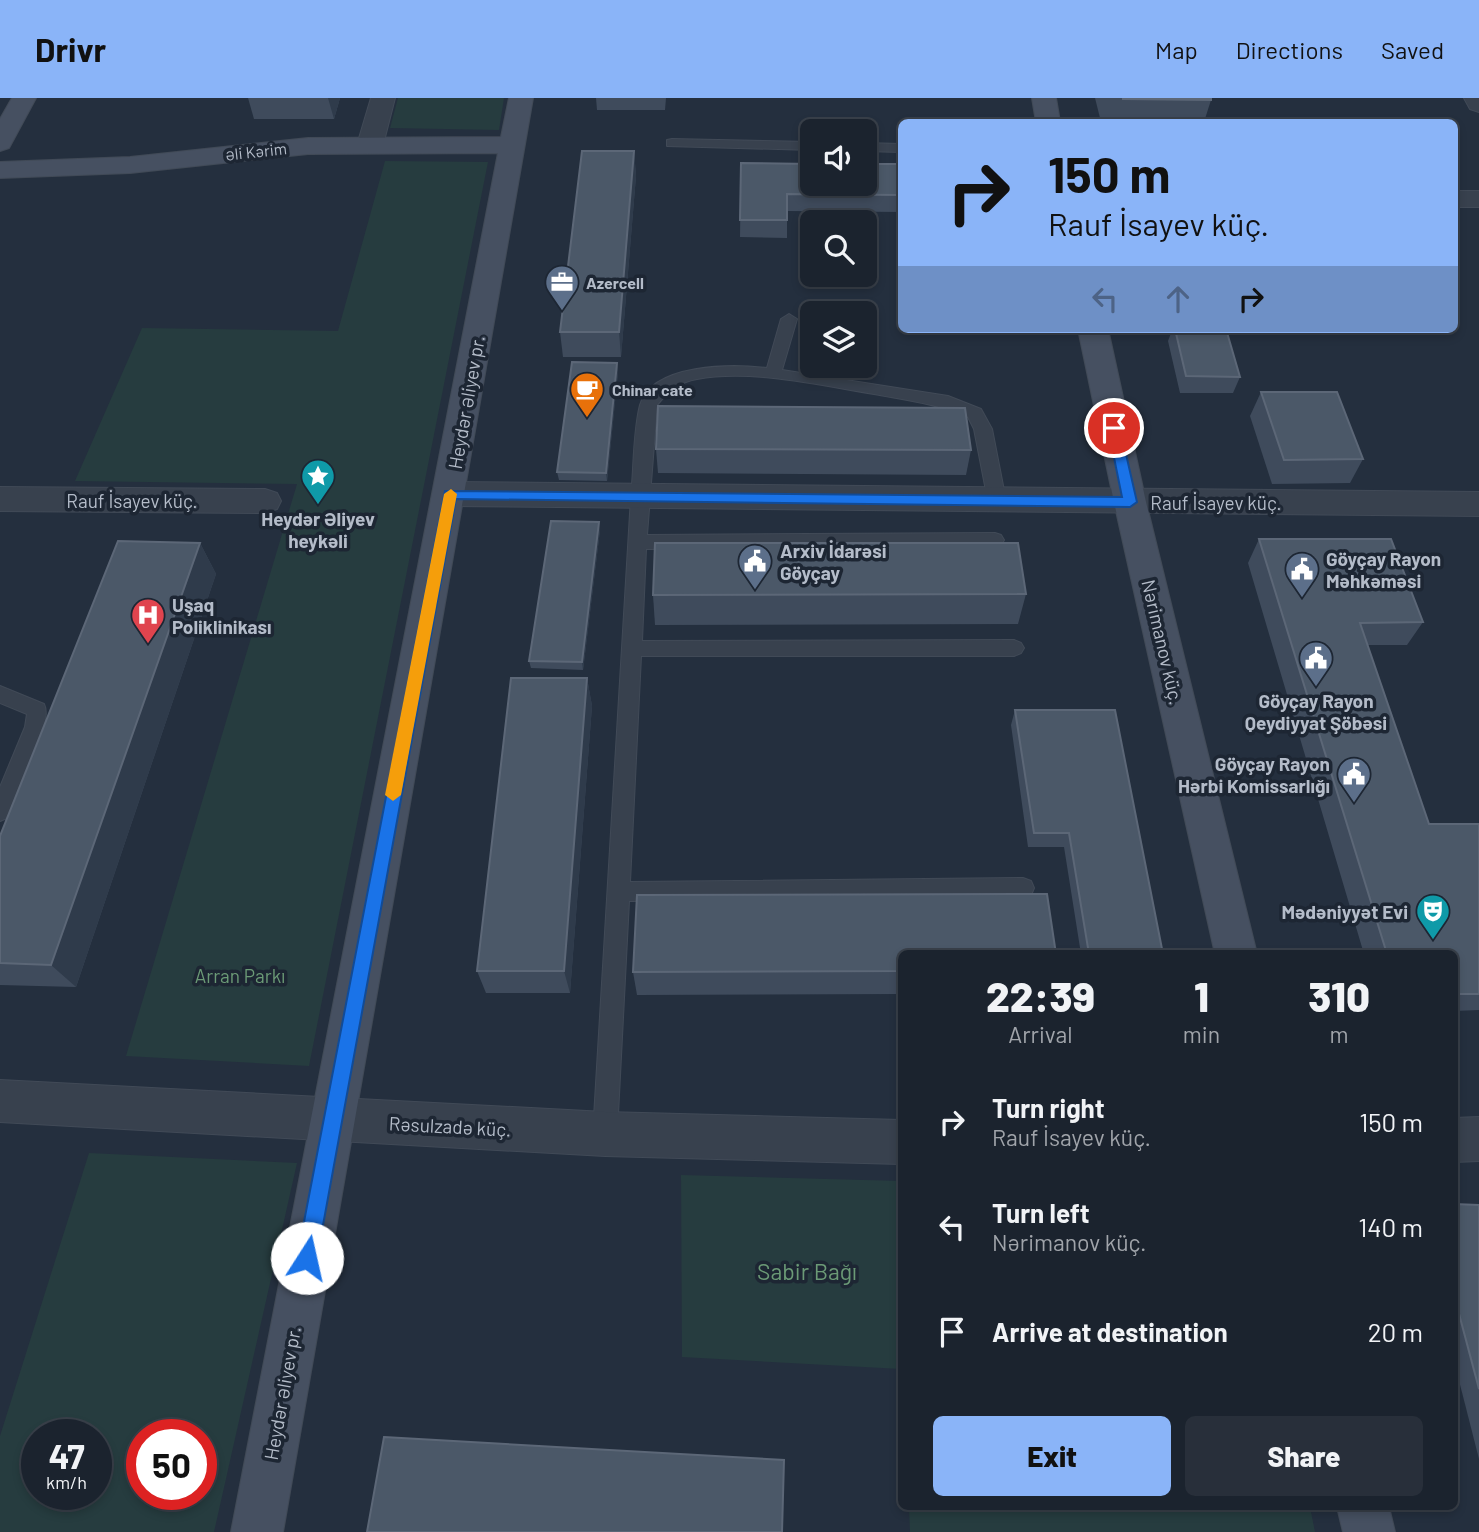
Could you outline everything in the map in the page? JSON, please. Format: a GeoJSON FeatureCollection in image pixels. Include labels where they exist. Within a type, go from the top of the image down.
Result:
{"type":"FeatureCollection","features":[{"type":"Feature","properties":{"kind":"main road"},"geometry":{"type":"LineString","coordinates":[[0,143],[24,98]]}},
{"type":"Feature","properties":{"kind":"main road","name":"Heydər Əliyev pr."},"geometry":{"type":"LineString","coordinates":[[257,1532],[521,98]]}},
{"type":"Feature","properties":{"kind":"main road"},"geometry":{"type":"LineString","coordinates":[[1044,98],[1048,119]]}},
{"type":"Feature","properties":{"kind":"main road","name":"Əli Kərim"},"geometry":{"type":"LineString","coordinates":[[0,170],[130,165],[308,146],[513,145]]}},
{"type":"Feature","properties":{"kind":"main road","name":"Nərimanov küç."},"geometry":{"type":"LineString","coordinates":[[1094,333],[1130,502],[1235,950]]}},
{"type":"Feature","properties":{"kind":"main road"},"geometry":{"type":"LineString","coordinates":[[1364,1510],[1369,1532]]}},
{"type":"Feature","properties":{"kind":"street"},"geometry":{"type":"LineString","coordinates":[[370,145],[383,98]]}},
{"type":"Feature","properties":{"kind":"street"},"geometry":{"type":"LineString","coordinates":[[1476,98],[1479,104]]}},
{"type":"Feature","properties":{"kind":"street"},"geometry":{"type":"LineString","coordinates":[[1458,199],[1479,199]]}},
{"type":"Feature","properties":{"kind":"street","name":"Rauf İsayev küç."},"geometry":{"type":"LineString","coordinates":[[450,494],[1479,504]]}},
{"type":"Feature","properties":{"kind":"street","name":"Rauf İsayev küç."},"geometry":{"type":"LineString","coordinates":[[0,499],[265,501]]}},
{"type":"Feature","properties":{"kind":"street","name":"Rəsulzadə küç."},"geometry":{"type":"LineString","coordinates":[[0,1101],[606,1134],[898,1142]]}},
{"type":"Feature","properties":{"kind":"street"},"geometry":{"type":"LineString","coordinates":[[1458,1140],[1479,1139]]}},
{"type":"Feature","properties":{"kind":"lane"},"geometry":{"type":"LineString","coordinates":[[672,143],[800,146]]}},
{"type":"Feature","properties":{"kind":"lane"},"geometry":{"type":"LineString","coordinates":[[877,147],[898,148]]}},
{"type":"Feature","properties":{"kind":"lane"},"geometry":{"type":"LineString","coordinates":[[773,374],[789,319]]}},
{"type":"Feature","properties":{"kind":"lane"},"geometry":{"type":"LineString","coordinates":[[606,1134],[631,649],[640,497],[649,404],[664,386],[693,374],[746,371],[835,382],[964,407],[975,413],[983,429],[997,501]]}},
{"type":"Feature","properties":{"kind":"lane"},"geometry":{"type":"LineString","coordinates":[[638,541],[995,540]]}},
{"type":"Feature","properties":{"kind":"lane"},"geometry":{"type":"LineString","coordinates":[[631,649],[1014,648]]}},
{"type":"Feature","properties":{"kind":"lane"},"geometry":{"type":"LineString","coordinates":[[0,694],[37,710],[35,727],[0,812]]}},
{"type":"Feature","properties":{"kind":"lane"},"geometry":{"type":"LineString","coordinates":[[617,892],[1023,888]]}},
{"type":"Feature","properties":{"kind":"green space"},"geometry":{"type":"Polygon","coordinates":[[[398,98],[504,98],[499,130],[390,128],[398,98]]]}},
{"type":"Feature","properties":{"kind":"green space","name":"Arran Parkı"},"geometry":{"type":"Polygon","coordinates":[[[385,161],[488,162],[309,1066],[126,1056],[297,484],[75,481],[142,328],[338,331],[385,161]]]}},
{"type":"Feature","properties":{"kind":"green space"},"geometry":{"type":"Polygon","coordinates":[[[89,1153],[297,1163],[214,1532],[0,1532],[0,1436],[89,1153]]]}},
{"type":"Feature","properties":{"kind":"green space","name":"Sabir Bağı"},"geometry":{"type":"Polygon","coordinates":[[[681,1175],[898,1181],[898,1369],[682,1357],[681,1175]]]}},
{"type":"Feature","properties":{"kind":"green space"},"geometry":{"type":"Polygon","coordinates":[[[909,1510],[1311,1510],[1315,1532],[910,1532],[909,1510]]]}},
{"type":"Feature","properties":{"kind":"building"},"geometry":{"type":"Polygon","coordinates":[[[1211,98],[1211,100],[1123,99],[1211,98]]]}},
{"type":"Feature","properties":{"kind":"building"},"geometry":{"type":"Polygon","coordinates":[[[582,151],[634,151],[619,332],[560,332],[582,151]]]}},
{"type":"Feature","properties":{"kind":"building"},"geometry":{"type":"Polygon","coordinates":[[[741,163],[800,164],[800,194],[787,194],[787,220],[740,220],[741,163]]]}},
{"type":"Feature","properties":{"kind":"building"},"geometry":{"type":"Polygon","coordinates":[[[877,164],[898,164],[898,195],[877,195],[877,164]]]}},
{"type":"Feature","properties":{"kind":"building"},"geometry":{"type":"Polygon","coordinates":[[[1176,333],[1227,333],[1240,377],[1186,376],[1176,333]]]}},
{"type":"Feature","properties":{"kind":"building"},"geometry":{"type":"Polygon","coordinates":[[[572,362],[617,363],[606,473],[557,472],[572,362]]]}},
{"type":"Feature","properties":{"kind":"building"},"geometry":{"type":"Polygon","coordinates":[[[1261,392],[1337,392],[1363,459],[1284,460],[1261,392]]]}},
{"type":"Feature","properties":{"kind":"building"},"geometry":{"type":"Polygon","coordinates":[[[658,406],[965,408],[971,450],[656,449],[658,406]]]}},
{"type":"Feature","properties":{"kind":"building"},"geometry":{"type":"Polygon","coordinates":[[[551,521],[599,522],[582,662],[529,661],[551,521]]]}},
{"type":"Feature","properties":{"kind":"building"},"geometry":{"type":"Polygon","coordinates":[[[1259,539],[1391,539],[1423,622],[1360,623],[1429,824],[1479,824],[1479,994],[1458,994],[1458,950],[1386,950],[1259,539]]]}},
{"type":"Feature","properties":{"kind":"building"},"geometry":{"type":"Polygon","coordinates":[[[118,541],[200,543],[51,965],[0,963],[0,836],[118,541]]]}},
{"type":"Feature","properties":{"kind":"building"},"geometry":{"type":"Polygon","coordinates":[[[655,543],[1018,543],[1026,594],[653,595],[655,543]]]}},
{"type":"Feature","properties":{"kind":"building"},"geometry":{"type":"Polygon","coordinates":[[[511,678],[587,678],[564,971],[477,971],[511,678]]]}},
{"type":"Feature","properties":{"kind":"building"},"geometry":{"type":"Polygon","coordinates":[[[1015,710],[1115,710],[1162,950],[1088,950],[1069,833],[1034,833],[1015,710]]]}},
{"type":"Feature","properties":{"kind":"building"},"geometry":{"type":"Polygon","coordinates":[[[1047,894],[1055,950],[898,950],[898,971],[633,972],[637,895],[1047,894]]]}},
{"type":"Feature","properties":{"kind":"building"},"geometry":{"type":"Polygon","coordinates":[[[1458,1204],[1479,1205],[1479,1389],[1458,1310],[1458,1204]]]}},
{"type":"Feature","properties":{"kind":"building"},"geometry":{"type":"Polygon","coordinates":[[[384,1437],[784,1460],[782,1532],[367,1532],[384,1437]]]}},
{"type":"Feature","properties":{"kind":"slow traffic"},"geometry":{"type":"LineString","coordinates":[[393,795],[451,494]]}},
{"type":"Feature","properties":{"kind":"place","name":"Azercell"},"geometry":{"type":"Point","coordinates":[562,312]}},
{"type":"Feature","properties":{"kind":"place","name":"Chinar cate"},"geometry":{"type":"Point","coordinates":[587,419]}},
{"type":"Feature","properties":{"kind":"place","name":"Heydər Əliyev heykəli"},"geometry":{"type":"Point","coordinates":[318,506]}},
{"type":"Feature","properties":{"kind":"place","name":"Arxiv İdarəsi Göyçay"},"geometry":{"type":"Point","coordinates":[755,591]}},
{"type":"Feature","properties":{"kind":"place","name":"Göyçay Rayon Məhkəməsi"},"geometry":{"type":"Point","coordinates":[1302,599]}},
{"type":"Feature","properties":{"kind":"place","name":"Uşaq Poliklinikası"},"geometry":{"type":"Point","coordinates":[148,645]}},
{"type":"Feature","properties":{"kind":"place","name":"Göyçay Rayon Qeydiyyat Şöbəsi"},"geometry":{"type":"Point","coordinates":[1316,688]}},
{"type":"Feature","properties":{"kind":"place","name":"Göyçay Rayon Hərbi Komissarlığı"},"geometry":{"type":"Point","coordinates":[1354,804]}},
{"type":"Feature","properties":{"kind":"place","name":"Mədəniyyət Evi"},"geometry":{"type":"Point","coordinates":[1433,941]}},
{"type":"Feature","properties":{"kind":"route"},"geometry":{"type":"LineString","coordinates":[[307,1258],[450,494],[1130,502],[1114,428]]}}]}
